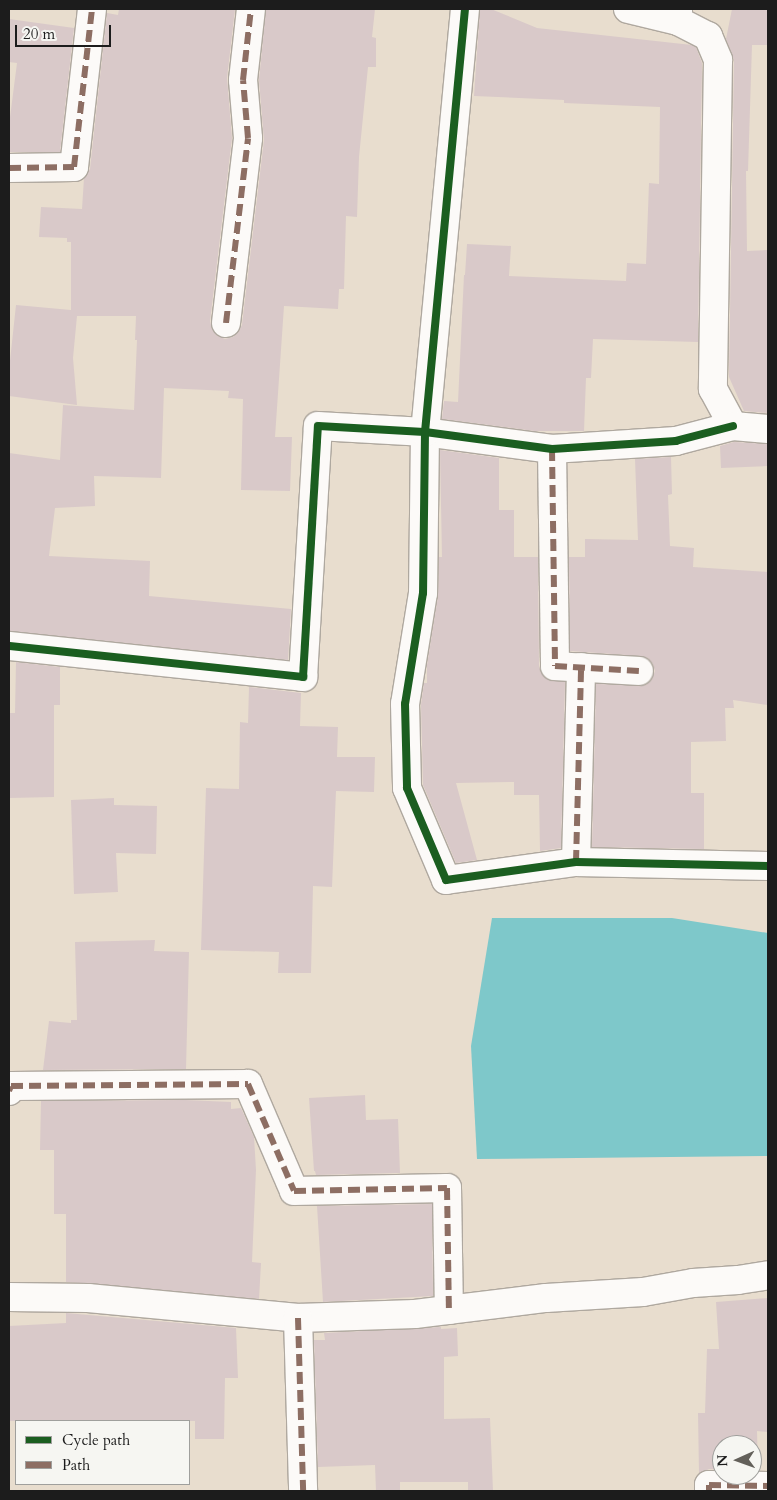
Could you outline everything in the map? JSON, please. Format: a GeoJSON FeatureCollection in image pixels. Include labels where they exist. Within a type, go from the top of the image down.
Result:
{"type":"FeatureCollection","features":[{"type":"Feature","properties":{"kind":"street"},"geometry":{"type":"LineString","coordinates":[[9,168],[74,167],[92,9]]}},
{"type":"Feature","properties":{"kind":"street"},"geometry":{"type":"LineString","coordinates":[[226,322],[248,138],[244,80],[251,9]]}},
{"type":"Feature","properties":{"kind":"street"},"geometry":{"type":"LineString","coordinates":[[465,9],[425,432],[424,594],[405,704],[407,788],[446,880],[576,862],[768,866]]}},
{"type":"Feature","properties":{"kind":"street"},"geometry":{"type":"LineString","coordinates":[[628,9],[678,15],[708,36],[718,60],[713,389],[733,426]]}},
{"type":"Feature","properties":{"kind":"street"},"geometry":{"type":"LineString","coordinates":[[9,646],[303,677],[318,426],[425,432],[552,449],[676,441],[733,426],[768,429]]}},
{"type":"Feature","properties":{"kind":"street"},"geometry":{"type":"LineString","coordinates":[[552,449],[555,666],[639,671]]}},
{"type":"Feature","properties":{"kind":"street"},"geometry":{"type":"LineString","coordinates":[[576,862],[581,667]]}},
{"type":"Feature","properties":{"kind":"street"},"geometry":{"type":"LineString","coordinates":[[10,1086],[248,1084],[294,1191],[448,1188],[448,1310]]}},
{"type":"Feature","properties":{"kind":"street"},"geometry":{"type":"LineString","coordinates":[[9,1297],[88,1298],[298,1318],[415,1314],[546,1298],[643,1292],[693,1283],[738,1280],[768,1275]]}},
{"type":"Feature","properties":{"kind":"street"},"geometry":{"type":"LineString","coordinates":[[298,1318],[303,1491]]}},
{"type":"Feature","properties":{"kind":"street"},"geometry":{"type":"LineString","coordinates":[[709,1491],[709,1485],[768,1486]]}},
{"type":"Feature","properties":{"kind":"water"},"geometry":{"type":"Polygon","coordinates":[[[492,918],[672,918],[768,933],[768,1156],[477,1159],[471,1046],[492,918]]]}},
{"type":"Feature","properties":{"kind":"building"},"geometry":{"type":"Polygon","coordinates":[[[119,9],[235,9],[227,78],[232,138],[210,321],[216,335],[225,339],[233,337],[238,333],[242,325],[264,140],[259,80],[266,9],[375,9],[372,37],[376,38],[376,67],[368,67],[359,157],[357,217],[346,216],[344,289],[339,289],[338,309],[284,306],[275,437],[292,437],[290,491],[241,490],[243,399],[228,398],[229,391],[164,388],[161,478],[94,476],[95,506],[55,508],[49,556],[150,561],[149,596],[291,609],[288,660],[9,631],[9,453],[60,460],[63,405],[134,410],[137,340],[135,340],[136,316],[77,316],[73,358],[77,405],[9,396],[9,370],[16,305],[71,310],[71,242],[67,242],[67,238],[39,237],[41,207],[82,209],[84,178],[90,169],[107,13],[118,15],[119,9]]]}},
{"type":"Feature","properties":{"kind":"building"},"geometry":{"type":"Polygon","coordinates":[[[480,9],[491,9],[537,28],[692,45],[696,47],[702,63],[698,342],[593,339],[591,378],[586,378],[584,431],[534,431],[442,419],[444,401],[458,402],[467,244],[511,246],[509,276],[626,281],[627,263],[646,264],[649,183],[659,184],[660,107],[564,103],[564,100],[474,96],[480,9]]]}},
{"type":"Feature","properties":{"kind":"building"},"geometry":{"type":"Polygon","coordinates":[[[732,9],[768,9],[768,45],[752,45],[748,171],[746,171],[747,251],[768,250],[768,413],[744,411],[729,377],[734,60],[726,39],[732,9]]]}},
{"type":"Feature","properties":{"kind":"building"},"geometry":{"type":"Polygon","coordinates":[[[9,19],[74,28],[60,152],[9,152],[9,125],[17,63],[9,62],[9,19]]]}},
{"type":"Feature","properties":{"kind":"building"},"geometry":{"type":"Polygon","coordinates":[[[734,442],[768,444],[768,469],[767,466],[721,468],[720,446],[734,442]]]}},
{"type":"Feature","properties":{"kind":"building"},"geometry":{"type":"Polygon","coordinates":[[[440,450],[499,458],[499,510],[514,510],[514,557],[538,557],[539,667],[547,679],[565,682],[561,848],[540,851],[539,795],[514,795],[514,782],[456,783],[477,860],[456,863],[423,785],[421,705],[424,683],[427,683],[427,665],[438,596],[439,557],[442,557],[440,450]]]}},
{"type":"Feature","properties":{"kind":"building"},"geometry":{"type":"Polygon","coordinates":[[[671,457],[672,494],[668,495],[670,546],[694,548],[693,567],[768,572],[768,705],[733,700],[734,708],[725,708],[726,741],[691,742],[691,793],[704,793],[704,849],[592,847],[596,684],[646,685],[652,679],[655,671],[653,664],[648,658],[640,656],[570,651],[569,557],[585,557],[585,539],[638,540],[635,459],[671,457]]]}},
{"type":"Feature","properties":{"kind":"building"},"geometry":{"type":"Polygon","coordinates":[[[16,662],[60,667],[60,705],[54,705],[54,797],[9,798],[9,713],[15,713],[16,662]]]}},
{"type":"Feature","properties":{"kind":"building"},"geometry":{"type":"Polygon","coordinates":[[[249,687],[301,693],[300,726],[338,727],[337,757],[375,757],[374,792],[336,791],[332,887],[313,886],[311,973],[278,973],[279,952],[201,950],[206,788],[239,789],[240,722],[248,723],[249,687]]]}},
{"type":"Feature","properties":{"kind":"building"},"geometry":{"type":"Polygon","coordinates":[[[114,798],[114,805],[157,806],[156,854],[116,853],[118,892],[74,894],[71,800],[114,798]]]}},
{"type":"Feature","properties":{"kind":"building"},"geometry":{"type":"Polygon","coordinates":[[[155,940],[154,951],[189,952],[186,1069],[43,1070],[49,1021],[71,1023],[71,1020],[77,1020],[75,942],[155,940]]]}},
{"type":"Feature","properties":{"kind":"building"},"geometry":{"type":"Polygon","coordinates":[[[365,1095],[366,1120],[398,1119],[400,1173],[316,1175],[314,1171],[309,1098],[365,1095]]]}},
{"type":"Feature","properties":{"kind":"building"},"geometry":{"type":"Polygon","coordinates":[[[185,1100],[231,1102],[231,1109],[241,1108],[254,1137],[256,1170],[252,1262],[261,1263],[259,1299],[66,1282],[66,1214],[54,1214],[54,1150],[40,1150],[41,1101],[185,1100]]]}},
{"type":"Feature","properties":{"kind":"building"},"geometry":{"type":"Polygon","coordinates":[[[432,1204],[433,1296],[323,1302],[317,1206],[432,1204]]]}},
{"type":"Feature","properties":{"kind":"building"},"geometry":{"type":"Polygon","coordinates":[[[768,1298],[768,1432],[757,1431],[757,1435],[712,1435],[712,1469],[699,1474],[698,1413],[705,1413],[707,1349],[719,1349],[716,1302],[768,1298]]]}},
{"type":"Feature","properties":{"kind":"building"},"geometry":{"type":"Polygon","coordinates":[[[66,1313],[236,1328],[238,1378],[225,1378],[224,1439],[195,1439],[195,1421],[190,1420],[9,1421],[9,1326],[66,1323],[66,1313]]]}},
{"type":"Feature","properties":{"kind":"building"},"geometry":{"type":"Polygon","coordinates":[[[441,1327],[441,1329],[457,1328],[458,1356],[444,1357],[444,1419],[490,1418],[493,1491],[468,1491],[468,1482],[400,1482],[400,1491],[376,1491],[375,1465],[318,1467],[314,1340],[325,1340],[324,1333],[441,1327]]]}},
{"type":"Feature","properties":{"kind":"marked path"},"geometry":{"type":"LineString","coordinates":[[9,168],[74,167],[92,9]]}},
{"type":"Feature","properties":{"kind":"marked path"},"geometry":{"type":"LineString","coordinates":[[226,323],[248,138],[243,80],[251,9]]}},
{"type":"Feature","properties":{"kind":"marked path"},"geometry":{"type":"LineString","coordinates":[[552,449],[555,666],[639,671]]}},
{"type":"Feature","properties":{"kind":"marked path"},"geometry":{"type":"LineString","coordinates":[[576,862],[581,667]]}},
{"type":"Feature","properties":{"kind":"marked path"},"geometry":{"type":"LineString","coordinates":[[9,1091],[11,1086],[248,1084],[294,1191],[447,1188],[449,1310]]}},
{"type":"Feature","properties":{"kind":"marked path"},"geometry":{"type":"LineString","coordinates":[[298,1318],[303,1491]]}},
{"type":"Feature","properties":{"kind":"marked path"},"geometry":{"type":"LineString","coordinates":[[709,1491],[709,1485],[768,1486]]}},
{"type":"Feature","properties":{"kind":"cycle path"},"geometry":{"type":"LineString","coordinates":[[9,646],[303,677],[318,426],[425,432],[465,9]]}},
{"type":"Feature","properties":{"kind":"cycle path"},"geometry":{"type":"LineString","coordinates":[[733,426],[676,441],[552,449],[425,432],[423,593],[405,704],[407,788],[446,880],[576,862],[768,866]]}}]}
